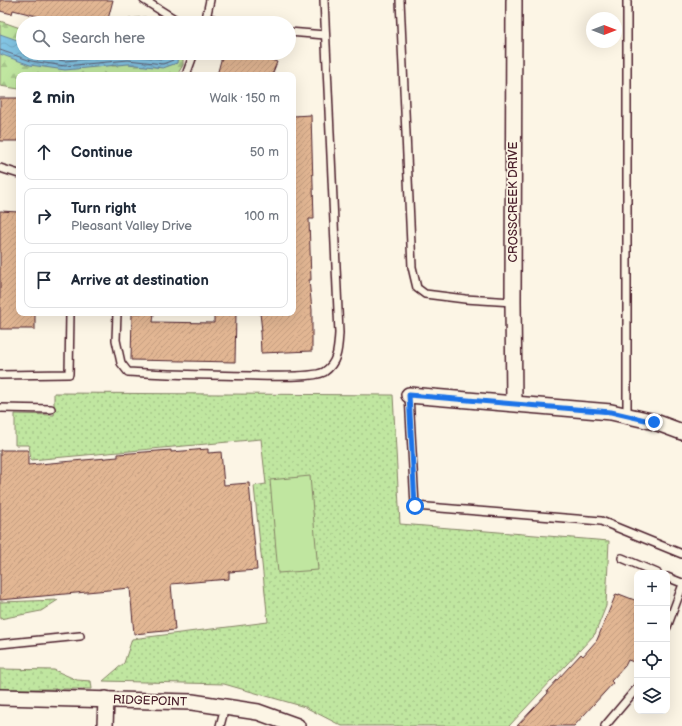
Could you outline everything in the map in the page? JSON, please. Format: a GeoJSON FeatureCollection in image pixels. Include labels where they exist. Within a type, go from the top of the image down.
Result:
{"type":"FeatureCollection","features":[{"type":"Feature","properties":{"kind":"street","name":"CROSSCREEK DRIVE"},"geometry":{"type":"LineString","coordinates":[[514,0],[514,403]]}},
{"type":"Feature","properties":{"kind":"street"},"geometry":{"type":"LineString","coordinates":[[409,395],[611,412],[654,422],[682,432]]}},
{"type":"Feature","properties":{"kind":"street","name":"RIDGEPOINT"},"geometry":{"type":"LineString","coordinates":[[0,697],[192,702],[258,712],[277,723],[297,726]]}},
{"type":"Feature","properties":{"kind":"street"},"geometry":{"type":"LineString","coordinates":[[105,726],[106,699]]}},
{"type":"Feature","properties":{"kind":"lane"},"geometry":{"type":"LineString","coordinates":[[144,0],[170,16]]}},
{"type":"Feature","properties":{"kind":"lane"},"geometry":{"type":"LineString","coordinates":[[207,16],[210,0]]}},
{"type":"Feature","properties":{"kind":"lane"},"geometry":{"type":"LineString","coordinates":[[117,316],[116,340],[121,364],[128,372],[157,374],[299,376],[323,372],[333,364],[338,353],[339,334],[324,0]]}},
{"type":"Feature","properties":{"kind":"lane"},"geometry":{"type":"LineString","coordinates":[[400,0],[412,267],[416,288],[425,294],[465,299],[513,302]]}},
{"type":"Feature","properties":{"kind":"lane"},"geometry":{"type":"LineString","coordinates":[[627,0],[627,416]]}},
{"type":"Feature","properties":{"kind":"lane"},"geometry":{"type":"LineString","coordinates":[[296,33],[325,35]]}},
{"type":"Feature","properties":{"kind":"lane"},"geometry":{"type":"LineString","coordinates":[[187,72],[191,60]]}},
{"type":"Feature","properties":{"kind":"lane"},"geometry":{"type":"LineString","coordinates":[[0,168],[16,173]]}},
{"type":"Feature","properties":{"kind":"lane"},"geometry":{"type":"LineString","coordinates":[[0,375],[69,374],[70,316]]}},
{"type":"Feature","properties":{"kind":"lane"},"geometry":{"type":"LineString","coordinates":[[409,395],[415,506],[601,521],[682,554]]}},
{"type":"Feature","properties":{"kind":"lane"},"geometry":{"type":"LineString","coordinates":[[0,408],[50,409]]}},
{"type":"Feature","properties":{"kind":"lane"},"geometry":{"type":"LineString","coordinates":[[622,558],[650,570]]}},
{"type":"Feature","properties":{"kind":"lane"},"geometry":{"type":"LineString","coordinates":[[670,578],[682,583]]}},
{"type":"Feature","properties":{"kind":"lane"},"geometry":{"type":"LineString","coordinates":[[670,619],[682,587]]}},
{"type":"Feature","properties":{"kind":"lane"},"geometry":{"type":"LineString","coordinates":[[0,644],[80,636]]}},
{"type":"Feature","properties":{"kind":"lane"},"geometry":{"type":"LineString","coordinates":[[606,726],[634,692]]}},
{"type":"Feature","properties":{"kind":"lane"},"geometry":{"type":"LineString","coordinates":[[220,726],[225,707]]}},
{"type":"Feature","properties":{"kind":"green space"},"geometry":{"type":"Polygon","coordinates":[[[0,21],[16,27],[16,60],[183,60],[183,65],[179,72],[16,72],[16,89],[0,86],[0,21]]]}},
{"type":"Feature","properties":{"kind":"green space"},"geometry":{"type":"Polygon","coordinates":[[[54,393],[393,395],[400,524],[609,541],[606,606],[595,634],[509,726],[342,726],[305,707],[224,684],[103,681],[124,663],[132,639],[268,622],[254,486],[266,484],[261,439],[31,460],[29,445],[15,445],[15,414],[54,415],[54,393]]]}},
{"type":"Feature","properties":{"kind":"green space"},"geometry":{"type":"Polygon","coordinates":[[[310,476],[318,570],[278,573],[270,480],[310,476]]]}},
{"type":"Feature","properties":{"kind":"green space"},"geometry":{"type":"Polygon","coordinates":[[[58,600],[41,611],[0,619],[0,602],[58,600]]]}},
{"type":"Feature","properties":{"kind":"green space"},"geometry":{"type":"Polygon","coordinates":[[[0,669],[54,670],[77,680],[91,681],[92,689],[0,689],[0,669]]]}},
{"type":"Feature","properties":{"kind":"water"},"geometry":{"type":"Polygon","coordinates":[[[0,34],[16,40],[16,60],[0,54],[0,34]]]}},
{"type":"Feature","properties":{"kind":"water"},"geometry":{"type":"Polygon","coordinates":[[[16,60],[177,60],[177,63],[163,68],[128,64],[65,70],[30,65],[16,60]]]}},
{"type":"Feature","properties":{"kind":"building"},"geometry":{"type":"Polygon","coordinates":[[[0,0],[113,0],[109,16],[37,16],[13,10],[12,14],[0,11],[0,0]]]}},
{"type":"Feature","properties":{"kind":"building"},"geometry":{"type":"Polygon","coordinates":[[[221,60],[271,60],[277,62],[273,72],[218,72],[221,60]]]}},
{"type":"Feature","properties":{"kind":"building"},"geometry":{"type":"Polygon","coordinates":[[[0,98],[16,98],[16,141],[0,141],[0,98]]]}},
{"type":"Feature","properties":{"kind":"building"},"geometry":{"type":"Polygon","coordinates":[[[311,115],[314,219],[309,219],[311,280],[309,280],[312,310],[312,351],[261,353],[260,331],[262,331],[260,316],[296,316],[296,116],[311,115]]]}},
{"type":"Feature","properties":{"kind":"building"},"geometry":{"type":"Polygon","coordinates":[[[0,211],[16,212],[16,316],[35,316],[35,329],[0,329],[0,211]]]}},
{"type":"Feature","properties":{"kind":"building"},"geometry":{"type":"Polygon","coordinates":[[[132,316],[154,316],[153,322],[214,323],[214,316],[236,316],[235,362],[131,360],[132,316]]]}},
{"type":"Feature","properties":{"kind":"building"},"geometry":{"type":"Polygon","coordinates":[[[208,449],[208,453],[221,452],[224,485],[249,483],[257,570],[229,572],[229,579],[171,584],[175,630],[134,634],[130,588],[0,600],[0,450],[28,450],[28,465],[118,457],[118,454],[208,449]]]}},
{"type":"Feature","properties":{"kind":"building"},"geometry":{"type":"Polygon","coordinates":[[[616,594],[634,600],[634,662],[628,660],[625,666],[611,681],[613,683],[574,726],[517,726],[548,693],[547,691],[581,654],[583,656],[597,640],[616,594]]]}},
{"type":"Feature","properties":{"kind":"route"},"geometry":{"type":"LineString","coordinates":[[415,506],[409,395],[611,412],[654,422]]}}]}
